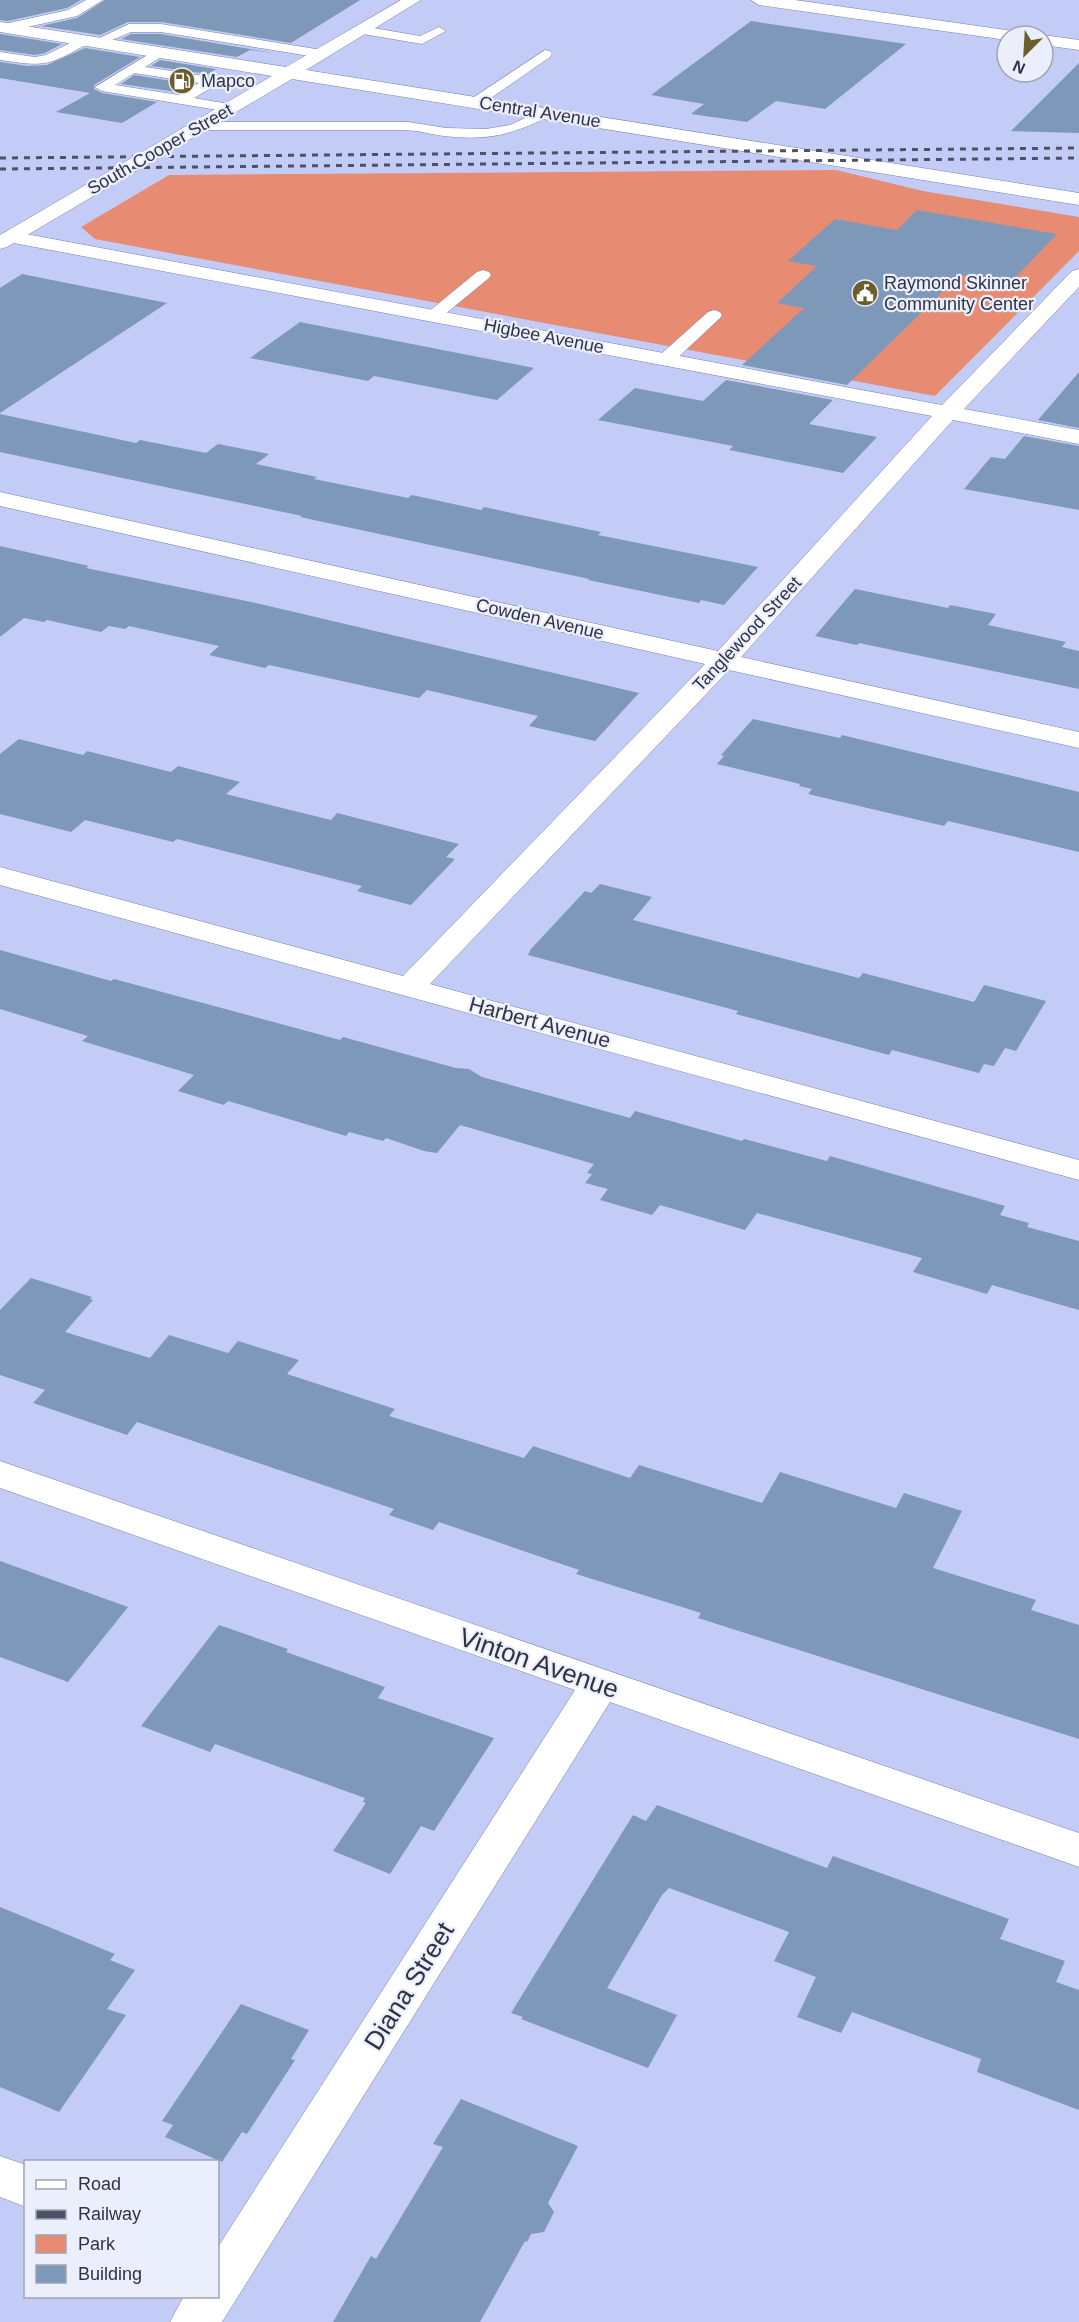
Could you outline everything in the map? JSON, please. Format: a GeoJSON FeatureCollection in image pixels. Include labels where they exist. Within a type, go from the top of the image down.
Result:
{"type":"FeatureCollection","features":[{"type":"Feature","properties":{"kind":"street","name":"South Cooper Street"},"geometry":{"type":"LineString","coordinates":[[5,240],[413,0]]}},
{"type":"Feature","properties":{"kind":"street"},"geometry":{"type":"LineString","coordinates":[[759,0],[995,33]]}},
{"type":"Feature","properties":{"kind":"street","name":"Central Avenue"},"geometry":{"type":"LineString","coordinates":[[3,27],[1079,199]]}},
{"type":"Feature","properties":{"kind":"street"},"geometry":{"type":"LineString","coordinates":[[1055,42],[1079,45]]}},
{"type":"Feature","properties":{"kind":"street","name":"Higbee Avenue"},"geometry":{"type":"LineString","coordinates":[[5,240],[433,316],[1079,437]]}},
{"type":"Feature","properties":{"kind":"street","name":"Tanglewood Street"},"geometry":{"type":"LineString","coordinates":[[410,987],[724,660],[948,412],[1079,275]]}},
{"type":"Feature","properties":{"kind":"street","name":"Cowden Avenue"},"geometry":{"type":"LineString","coordinates":[[0,499],[1079,740]]}},
{"type":"Feature","properties":{"kind":"street","name":"Harbert Avenue"},"geometry":{"type":"LineString","coordinates":[[0,876],[1079,1170]]}},
{"type":"Feature","properties":{"kind":"street","name":"Vinton Avenue"},"geometry":{"type":"LineString","coordinates":[[0,1474],[1079,1850]]}},
{"type":"Feature","properties":{"kind":"street","name":"Diana Street"},"geometry":{"type":"LineString","coordinates":[[219,2281],[600,1684]]}},
{"type":"Feature","properties":{"kind":"street"},"geometry":{"type":"LineString","coordinates":[[0,2176],[24,2186]]}},
{"type":"Feature","properties":{"kind":"street","name":"Diana Street"},"geometry":{"type":"LineString","coordinates":[[195,2322],[209,2298]]}},
{"type":"Feature","properties":{"kind":"lane"},"geometry":{"type":"LineString","coordinates":[[3,27],[72,13],[96,0]]}},
{"type":"Feature","properties":{"kind":"lane"},"geometry":{"type":"LineString","coordinates":[[65,37],[67,19],[72,13]]}},
{"type":"Feature","properties":{"kind":"lane"},"geometry":{"type":"LineString","coordinates":[[0,56],[35,61],[50,59],[129,28],[161,28],[322,54]]}},
{"type":"Feature","properties":{"kind":"lane"},"geometry":{"type":"LineString","coordinates":[[362,30],[422,40],[439,31]]}},
{"type":"Feature","properties":{"kind":"lane"},"geometry":{"type":"LineString","coordinates":[[159,52],[102,87],[148,91],[181,100],[230,108]]}},
{"type":"Feature","properties":{"kind":"lane"},"geometry":{"type":"LineString","coordinates":[[476,102],[545,54]]}},
{"type":"Feature","properties":{"kind":"lane"},"geometry":{"type":"LineString","coordinates":[[198,79],[224,62]]}},
{"type":"Feature","properties":{"kind":"lane"},"geometry":{"type":"LineString","coordinates":[[132,69],[170,77],[213,81],[181,100]]}},
{"type":"Feature","properties":{"kind":"lane"},"geometry":{"type":"LineString","coordinates":[[200,126],[408,126],[469,133],[510,129],[545,113]]}},
{"type":"Feature","properties":{"kind":"lane"},"geometry":{"type":"LineString","coordinates":[[433,316],[483,275]]}},
{"type":"Feature","properties":{"kind":"lane"},"geometry":{"type":"LineString","coordinates":[[666,359],[714,315]]}},
{"type":"Feature","properties":{"kind":"green space"},"geometry":{"type":"Polygon","coordinates":[[[836,170],[923,191],[1079,217],[1079,251],[935,396],[95,239],[81,227],[169,175],[836,170]]]}},
{"type":"Feature","properties":{"kind":"building"},"geometry":{"type":"Polygon","coordinates":[[[0,0],[81,0],[67,8],[8,21],[0,20],[0,0]]]}},
{"type":"Feature","properties":{"kind":"building"},"geometry":{"type":"Polygon","coordinates":[[[105,0],[360,0],[291,43],[161,22],[128,22],[100,35],[41,26],[77,18],[105,0]]]}},
{"type":"Feature","properties":{"kind":"building"},"geometry":{"type":"Polygon","coordinates":[[[751,21],[906,44],[825,109],[776,101],[747,122],[691,114],[704,104],[651,95],[751,21]]]}},
{"type":"Feature","properties":{"kind":"building"},"geometry":{"type":"Polygon","coordinates":[[[0,34],[62,44],[45,53],[35,55],[0,50],[0,34]]]}},
{"type":"Feature","properties":{"kind":"building"},"geometry":{"type":"Polygon","coordinates":[[[131,34],[161,34],[274,53],[250,50],[237,57],[121,39],[131,34]]]}},
{"type":"Feature","properties":{"kind":"building"},"geometry":{"type":"Polygon","coordinates":[[[85,48],[140,57],[94,85],[94,89],[102,93],[157,102],[122,123],[56,112],[90,93],[0,78],[0,62],[27,66],[47,65],[85,48]]]}},
{"type":"Feature","properties":{"kind":"building"},"geometry":{"type":"Polygon","coordinates":[[[160,60],[216,69],[208,74],[151,66],[160,60]]]}},
{"type":"Feature","properties":{"kind":"building"},"geometry":{"type":"Polygon","coordinates":[[[1079,63],[1079,133],[1011,131],[1079,63]]]}},
{"type":"Feature","properties":{"kind":"building"},"geometry":{"type":"Polygon","coordinates":[[[134,75],[191,84],[177,92],[121,84],[134,75]]]}},
{"type":"Feature","properties":{"kind":"building","name":"Raymond Skinner Community Center"},"geometry":{"type":"Polygon","coordinates":[[[917,210],[1057,234],[1009,284],[960,275],[847,385],[742,365],[804,308],[777,303],[817,266],[788,261],[835,219],[897,230],[917,210]]]}},
{"type":"Feature","properties":{"kind":"building"},"geometry":{"type":"Polygon","coordinates":[[[22,274],[167,303],[0,413],[0,288],[22,274]]]}},
{"type":"Feature","properties":{"kind":"building"},"geometry":{"type":"Polygon","coordinates":[[[300,322],[534,368],[497,400],[374,376],[368,381],[250,358],[300,322]]]}},
{"type":"Feature","properties":{"kind":"building"},"geometry":{"type":"Polygon","coordinates":[[[1079,372],[1079,428],[1038,420],[1079,372]]]}},
{"type":"Feature","properties":{"kind":"building"},"geometry":{"type":"Polygon","coordinates":[[[726,380],[833,400],[809,424],[877,437],[843,473],[729,450],[733,446],[598,420],[635,388],[703,401],[726,380]]]}},
{"type":"Feature","properties":{"kind":"building"},"geometry":{"type":"Polygon","coordinates":[[[0,414],[136,443],[140,440],[206,453],[218,444],[269,454],[256,464],[317,477],[314,479],[408,498],[412,495],[481,510],[484,507],[601,532],[598,535],[758,567],[724,605],[701,600],[699,603],[0,452],[0,414]]]}},
{"type":"Feature","properties":{"kind":"building"},"geometry":{"type":"Polygon","coordinates":[[[1024,436],[1079,446],[1079,510],[964,489],[991,457],[1005,459],[1024,436]]]}},
{"type":"Feature","properties":{"kind":"building"},"geometry":{"type":"Polygon","coordinates":[[[0,546],[89,566],[86,568],[256,603],[639,693],[595,741],[529,726],[538,716],[427,690],[419,698],[269,665],[265,668],[209,655],[219,646],[129,626],[125,629],[109,626],[101,632],[47,620],[44,622],[24,618],[0,637],[0,546]]]}},
{"type":"Feature","properties":{"kind":"building"},"geometry":{"type":"Polygon","coordinates":[[[855,589],[948,608],[950,605],[996,614],[988,625],[1066,642],[1062,647],[1079,651],[1079,689],[815,636],[855,589]]]}},
{"type":"Feature","properties":{"kind":"building"},"geometry":{"type":"Polygon","coordinates":[[[753,719],[840,738],[842,735],[1079,792],[1079,852],[948,821],[944,826],[808,794],[812,789],[799,786],[800,784],[717,764],[724,756],[721,755],[753,719]]]}},
{"type":"Feature","properties":{"kind":"building"},"geometry":{"type":"Polygon","coordinates":[[[19,739],[83,755],[87,751],[171,772],[178,766],[240,782],[226,794],[331,820],[337,813],[459,844],[446,857],[455,859],[411,905],[357,891],[362,886],[177,839],[173,842],[85,820],[71,832],[0,814],[0,754],[19,739]]]}},
{"type":"Feature","properties":{"kind":"building"},"geometry":{"type":"Polygon","coordinates":[[[600,884],[652,897],[633,920],[859,978],[863,973],[974,1002],[984,985],[1046,1001],[1016,1051],[1005,1048],[994,1066],[984,1064],[979,1073],[892,1050],[889,1055],[736,1014],[738,1011],[528,955],[585,891],[591,893],[600,884]]]}},
{"type":"Feature","properties":{"kind":"building"},"geometry":{"type":"Polygon","coordinates":[[[0,950],[340,1040],[343,1037],[456,1068],[469,1069],[482,1077],[630,1118],[635,1111],[742,1141],[744,1139],[827,1161],[830,1156],[1005,1206],[1000,1215],[1029,1223],[1027,1227],[1079,1241],[1079,1310],[992,1285],[987,1294],[913,1272],[922,1258],[757,1213],[745,1230],[660,1205],[652,1215],[600,1200],[608,1189],[585,1183],[592,1174],[587,1173],[594,1164],[460,1125],[437,1153],[386,1138],[383,1141],[349,1132],[346,1136],[228,1101],[224,1105],[178,1091],[194,1075],[82,1041],[88,1036],[0,1009],[0,950]]]}},
{"type":"Feature","properties":{"kind":"building"},"geometry":{"type":"Polygon","coordinates":[[[31,1278],[92,1297],[90,1299],[93,1300],[65,1332],[150,1358],[169,1335],[228,1353],[238,1341],[299,1360],[287,1374],[395,1409],[389,1416],[524,1458],[533,1446],[630,1478],[639,1465],[762,1503],[780,1472],[896,1508],[904,1493],[962,1511],[933,1568],[1036,1600],[1031,1610],[1079,1625],[1079,1739],[698,1618],[701,1613],[576,1574],[579,1570],[439,1522],[433,1530],[389,1515],[394,1509],[137,1422],[127,1435],[33,1403],[45,1390],[0,1375],[0,1310],[31,1278]]]}},
{"type":"Feature","properties":{"kind":"building"},"geometry":{"type":"Polygon","coordinates":[[[0,1561],[128,1607],[68,1682],[0,1657],[0,1561]]]}},
{"type":"Feature","properties":{"kind":"building"},"geometry":{"type":"Polygon","coordinates":[[[219,1625],[288,1649],[286,1652],[385,1687],[378,1698],[494,1738],[434,1831],[421,1826],[390,1874],[333,1851],[366,1803],[363,1802],[365,1798],[215,1744],[210,1752],[141,1726],[219,1625]]]}},
{"type":"Feature","properties":{"kind":"building"},"geometry":{"type":"Polygon","coordinates":[[[657,1805],[827,1868],[833,1856],[1009,1919],[1000,1939],[1065,1961],[1056,1982],[1079,1990],[1079,2110],[977,2072],[981,2059],[852,2012],[841,2033],[797,2017],[816,1977],[774,1961],[789,1932],[669,1888],[662,1895],[607,1988],[677,2015],[648,2068],[521,2019],[523,2017],[511,2013],[633,1815],[646,1821],[657,1805]]]}},
{"type":"Feature","properties":{"kind":"building"},"geometry":{"type":"Polygon","coordinates":[[[0,1907],[115,1954],[110,1960],[135,1970],[107,2009],[126,2015],[59,2112],[0,2087],[0,1907]]]}},
{"type":"Feature","properties":{"kind":"building"},"geometry":{"type":"Polygon","coordinates":[[[241,2004],[309,2030],[291,2059],[295,2060],[247,2134],[242,2132],[222,2162],[165,2137],[173,2125],[162,2121],[241,2004]]]}},
{"type":"Feature","properties":{"kind":"building"},"geometry":{"type":"Polygon","coordinates":[[[461,2099],[578,2146],[548,2203],[554,2212],[544,2232],[531,2234],[527,2242],[525,2241],[480,2322],[333,2322],[371,2256],[376,2259],[443,2147],[433,2144],[461,2099]]]}},
{"type":"Feature","properties":{"kind":"railway"},"geometry":{"type":"LineString","coordinates":[[0,158],[1079,148]]}},
{"type":"Feature","properties":{"kind":"railway"},"geometry":{"type":"LineString","coordinates":[[0,169],[1079,158]]}},
{"type":"Feature","properties":{"kind":"place","name":"Mapco"},"geometry":{"type":"Point","coordinates":[182,81]}},
{"type":"Feature","properties":{"kind":"place","name":"Raymond Skinner Community Center"},"geometry":{"type":"Point","coordinates":[865,293]}}]}
